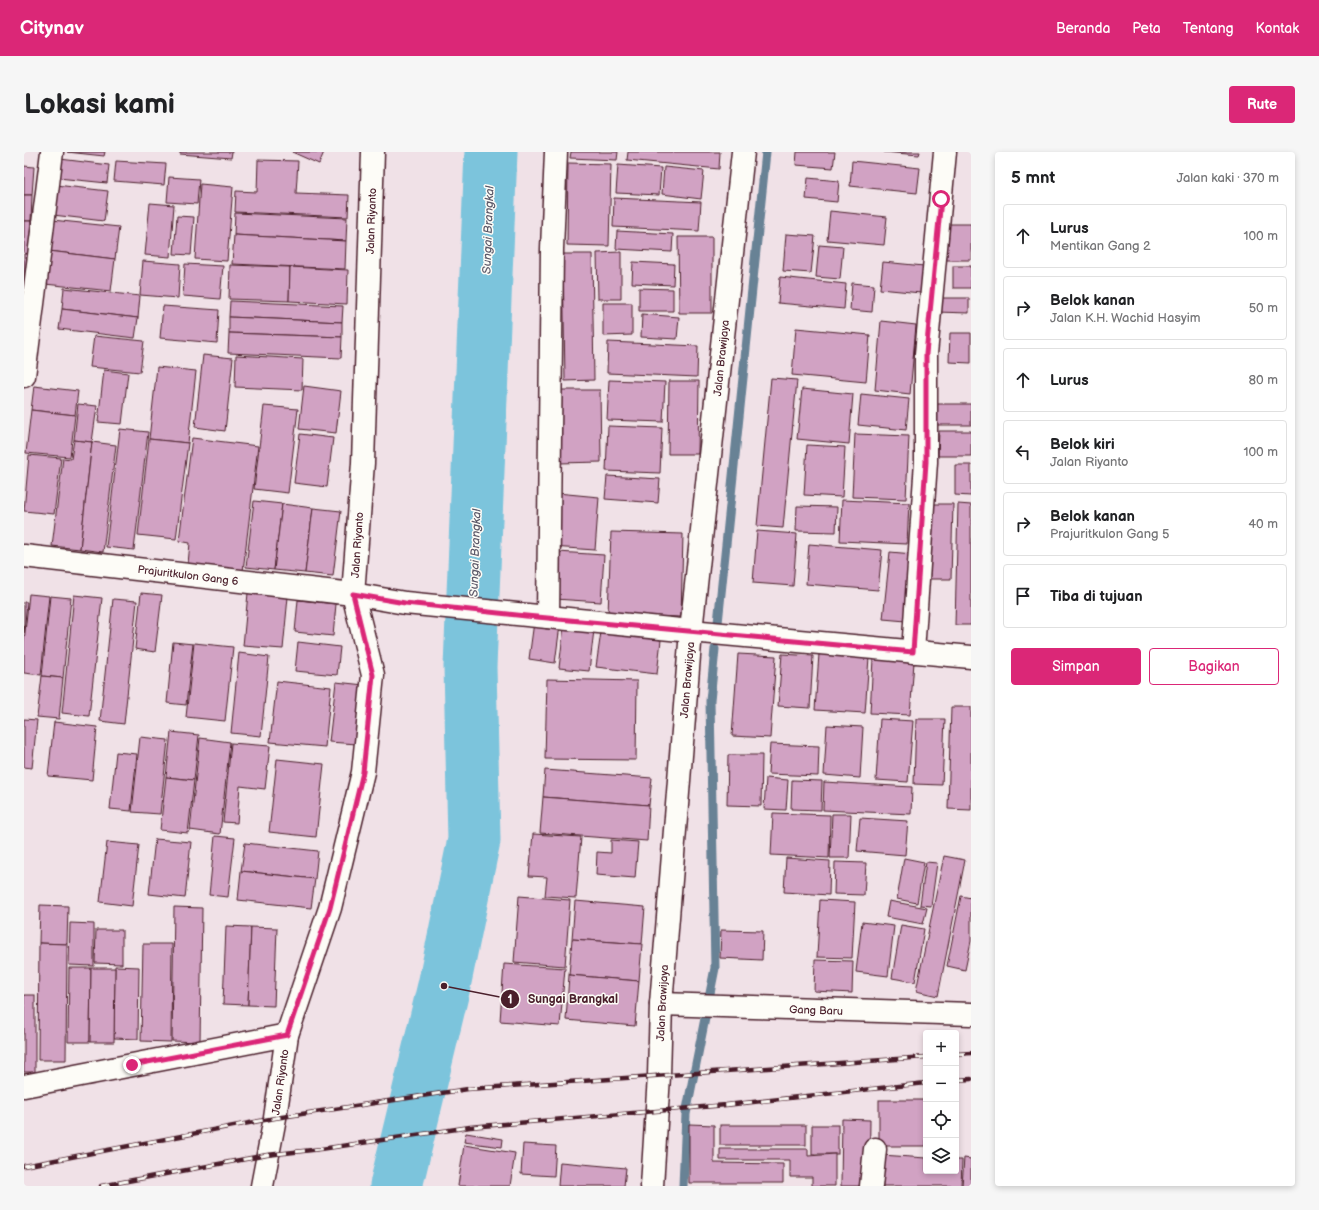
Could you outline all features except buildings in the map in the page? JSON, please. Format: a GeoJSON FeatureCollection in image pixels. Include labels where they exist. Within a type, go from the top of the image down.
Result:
{"type":"FeatureCollection","features":[{"type":"Feature","properties":{"kind":"street"},"geometry":{"type":"LineString","coordinates":[[24,376],[52,152]]}},
{"type":"Feature","properties":{"kind":"street","name":"Jalan Riyanto"},"geometry":{"type":"LineString","coordinates":[[262,1186],[275,1118],[287,1035],[330,908],[363,772],[373,675],[353,594],[363,463],[374,152]]}},
{"type":"Feature","properties":{"kind":"street"},"geometry":{"type":"LineString","coordinates":[[548,617],[552,249],[556,152]]}},
{"type":"Feature","properties":{"kind":"street","name":"Jalan Brawijaya"},"geometry":{"type":"LineString","coordinates":[[652,1186],[659,1076],[661,1004],[691,631],[743,152]]}},
{"type":"Feature","properties":{"kind":"street"},"geometry":{"type":"LineString","coordinates":[[913,652],[926,462],[926,354],[945,152]]}},
{"type":"Feature","properties":{"kind":"street","name":"Prajuritkulon Gang 6"},"geometry":{"type":"LineString","coordinates":[[24,556],[353,594],[405,603],[526,616],[971,657]]}},
{"type":"Feature","properties":{"kind":"street","name":"Gang Baru"},"geometry":{"type":"LineString","coordinates":[[661,1004],[744,1008],[971,1014]]}},
{"type":"Feature","properties":{"kind":"street"},"geometry":{"type":"LineString","coordinates":[[24,1086],[287,1035]]}},
{"type":"Feature","properties":{"kind":"street"},"geometry":{"type":"LineString","coordinates":[[871,1186],[875,1149]]}},
{"type":"Feature","properties":{"kind":"waterway","name":"Sungai Brangkal"},"geometry":{"type":"LineString","coordinates":[[396,1186],[444,986],[474,840],[470,667],[491,152]]}},
{"type":"Feature","properties":{"kind":"waterway"},"geometry":{"type":"LineString","coordinates":[[718,623],[766,152]]}},
{"type":"Feature","properties":{"kind":"waterway"},"geometry":{"type":"LineString","coordinates":[[683,1186],[686,1114],[715,968],[710,701],[715,649]]}},
{"type":"Feature","properties":{"kind":"railway"},"geometry":{"type":"LineString","coordinates":[[959,1054],[971,1053]]}},
{"type":"Feature","properties":{"kind":"railway"},"geometry":{"type":"LineString","coordinates":[[24,1166],[275,1118],[468,1089],[923,1057]]}},
{"type":"Feature","properties":{"kind":"railway"},"geometry":{"type":"LineString","coordinates":[[959,1080],[971,1079]]}},
{"type":"Feature","properties":{"kind":"railway"},"geometry":{"type":"LineString","coordinates":[[101,1186],[267,1155],[321,1149],[470,1127],[726,1105],[923,1083]]}},
{"type":"Feature","properties":{"kind":"place","name":"Sungai Brangkal"},"geometry":{"type":"Point","coordinates":[444,986]}},
{"type":"Feature","properties":{"kind":"route"},"geometry":{"type":"LineString","coordinates":[[132,1065],[287,1035],[330,908],[363,772],[373,675],[353,594],[405,603],[526,616],[913,652],[926,462],[926,354],[941,199]]}}]}
